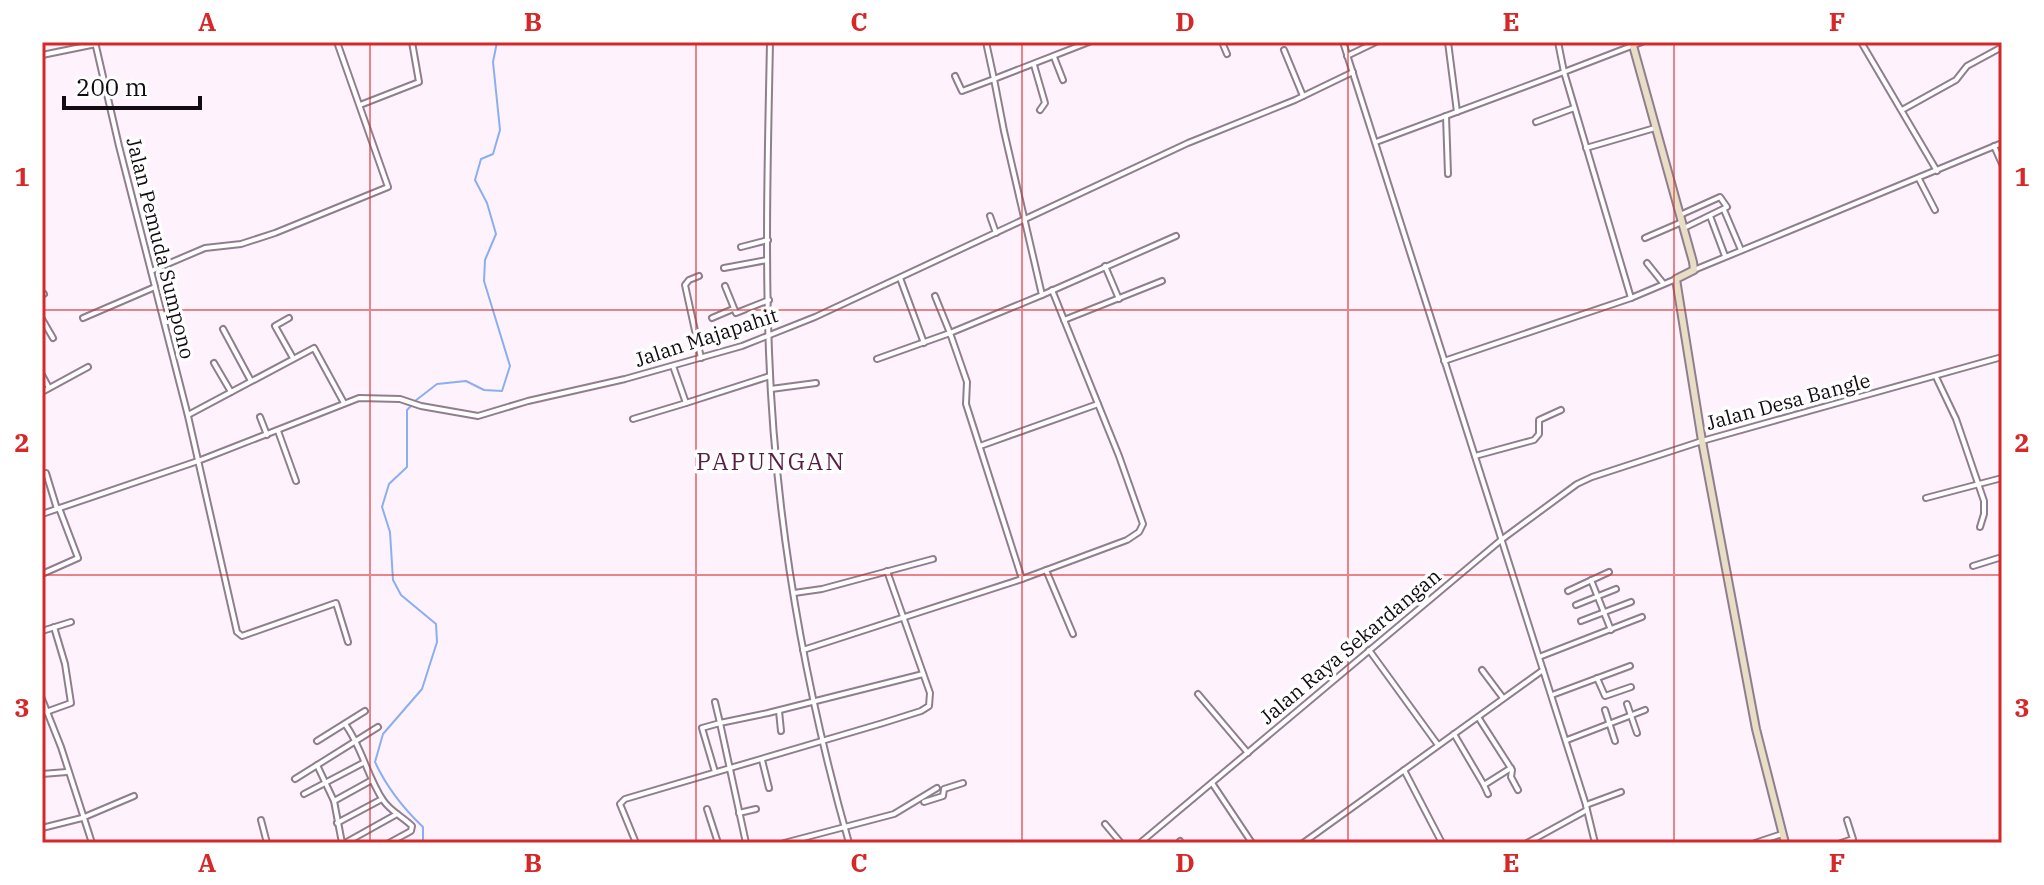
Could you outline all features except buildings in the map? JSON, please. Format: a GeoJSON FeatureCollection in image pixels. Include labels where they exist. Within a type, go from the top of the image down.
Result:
{"type":"FeatureCollection","features":[{"type":"Feature","properties":{"kind":"street"},"geometry":{"type":"LineString","coordinates":[[151,271],[205,248],[241,244],[278,232],[388,187],[337,42]]}},
{"type":"Feature","properties":{"kind":"street"},"geometry":{"type":"LineString","coordinates":[[360,105],[419,82],[412,42]]}},
{"type":"Feature","properties":{"kind":"street"},"geometry":{"type":"LineString","coordinates":[[770,42],[768,335],[778,480],[803,650],[849,843]]}},
{"type":"Feature","properties":{"kind":"street"},"geometry":{"type":"LineString","coordinates":[[986,42],[1042,295]]}},
{"type":"Feature","properties":{"kind":"street"},"geometry":{"type":"LineString","coordinates":[[955,76],[962,91],[1089,42]]}},
{"type":"Feature","properties":{"kind":"street"},"geometry":{"type":"LineString","coordinates":[[1222,42],[1227,54]]}},
{"type":"Feature","properties":{"kind":"street"},"geometry":{"type":"LineString","coordinates":[[1343,42],[1567,740],[1595,843]]}},
{"type":"Feature","properties":{"kind":"street"},"geometry":{"type":"LineString","coordinates":[[1347,56],[1376,42]]}},
{"type":"Feature","properties":{"kind":"street"},"geometry":{"type":"LineString","coordinates":[[1448,42],[1457,112]]}},
{"type":"Feature","properties":{"kind":"street"},"geometry":{"type":"LineString","coordinates":[[1558,42],[1574,108],[1631,298]]}},
{"type":"Feature","properties":{"kind":"street"},"geometry":{"type":"LineString","coordinates":[[1376,142],[1642,42]]}},
{"type":"Feature","properties":{"kind":"street"},"geometry":{"type":"LineString","coordinates":[[1861,42],[1937,171]]}},
{"type":"Feature","properties":{"kind":"street"},"geometry":{"type":"LineString","coordinates":[[42,55],[96,43]]}},
{"type":"Feature","properties":{"kind":"street","name":"Jalan Pemuda Sumpono"},"geometry":{"type":"LineString","coordinates":[[96,43],[239,635],[336,603],[348,642]]}},
{"type":"Feature","properties":{"kind":"street"},"geometry":{"type":"LineString","coordinates":[[1632,44],[1694,270]]}},
{"type":"Feature","properties":{"kind":"street"},"geometry":{"type":"LineString","coordinates":[[1902,110],[1956,80],[1967,66],[2002,47]]}},
{"type":"Feature","properties":{"kind":"street"},"geometry":{"type":"LineString","coordinates":[[1284,50],[1303,96]]}},
{"type":"Feature","properties":{"kind":"street"},"geometry":{"type":"LineString","coordinates":[[1054,57],[1063,80]]}},
{"type":"Feature","properties":{"kind":"street"},"geometry":{"type":"LineString","coordinates":[[1034,65],[1045,104],[1040,110]]}},
{"type":"Feature","properties":{"kind":"street","name":"Jalan Majapahit"},"geometry":{"type":"LineString","coordinates":[[42,514],[110,493],[366,397],[400,399],[478,416],[701,358],[768,335],[900,278],[1188,143],[1353,72]]}},
{"type":"Feature","properties":{"kind":"street"},"geometry":{"type":"LineString","coordinates":[[1536,122],[1574,108]]}},
{"type":"Feature","properties":{"kind":"street"},"geometry":{"type":"LineString","coordinates":[[1446,116],[1448,174]]}},
{"type":"Feature","properties":{"kind":"street"},"geometry":{"type":"LineString","coordinates":[[1586,148],[1655,128]]}},
{"type":"Feature","properties":{"kind":"street"},"geometry":{"type":"LineString","coordinates":[[1444,361],[1631,298],[1725,256],[2002,143]]}},
{"type":"Feature","properties":{"kind":"street"},"geometry":{"type":"LineString","coordinates":[[1994,146],[2002,164]]}},
{"type":"Feature","properties":{"kind":"street"},"geometry":{"type":"LineString","coordinates":[[1919,179],[1935,210]]}},
{"type":"Feature","properties":{"kind":"street"},"geometry":{"type":"LineString","coordinates":[[1645,238],[1682,222],[1720,197],[1727,207],[1710,216],[1682,222]]}},
{"type":"Feature","properties":{"kind":"street"},"geometry":{"type":"LineString","coordinates":[[1724,210],[1741,250]]}},
{"type":"Feature","properties":{"kind":"street"},"geometry":{"type":"LineString","coordinates":[[990,216],[996,233]]}},
{"type":"Feature","properties":{"kind":"street"},"geometry":{"type":"LineString","coordinates":[[1710,216],[1725,256]]}},
{"type":"Feature","properties":{"kind":"street"},"geometry":{"type":"LineString","coordinates":[[877,359],[950,333],[1176,236]]}},
{"type":"Feature","properties":{"kind":"street"},"geometry":{"type":"LineString","coordinates":[[741,247],[768,240]]}},
{"type":"Feature","properties":{"kind":"street"},"geometry":{"type":"LineString","coordinates":[[724,268],[767,260]]}},
{"type":"Feature","properties":{"kind":"street"},"geometry":{"type":"LineString","coordinates":[[1647,263],[1663,283]]}},
{"type":"Feature","properties":{"kind":"street"},"geometry":{"type":"LineString","coordinates":[[1105,266],[1119,299]]}},
{"type":"Feature","properties":{"kind":"street"},"geometry":{"type":"LineString","coordinates":[[699,276],[685,285],[701,358]]}},
{"type":"Feature","properties":{"kind":"street"},"geometry":{"type":"LineString","coordinates":[[900,278],[924,343]]}},
{"type":"Feature","properties":{"kind":"street"},"geometry":{"type":"LineString","coordinates":[[1676,279],[1702,441],[1756,729],[1785,843]]}},
{"type":"Feature","properties":{"kind":"street"},"geometry":{"type":"LineString","coordinates":[[1064,320],[1162,281]]}},
{"type":"Feature","properties":{"kind":"street"},"geometry":{"type":"LineString","coordinates":[[725,286],[737,313],[769,300]]}},
{"type":"Feature","properties":{"kind":"street"},"geometry":{"type":"LineString","coordinates":[[83,318],[155,287]]}},
{"type":"Feature","properties":{"kind":"street"},"geometry":{"type":"LineString","coordinates":[[803,650],[1022,579],[1127,540],[1139,532],[1143,526],[1140,510],[1052,290]]}},
{"type":"Feature","properties":{"kind":"street"},"geometry":{"type":"LineString","coordinates":[[935,296],[967,382],[966,404],[1022,579]]}},
{"type":"Feature","properties":{"kind":"street"},"geometry":{"type":"LineString","coordinates":[[712,318],[733,309]]}},
{"type":"Feature","properties":{"kind":"street"},"geometry":{"type":"LineString","coordinates":[[289,318],[275,326],[293,358]]}},
{"type":"Feature","properties":{"kind":"street"},"geometry":{"type":"LineString","coordinates":[[42,319],[53,338]]}},
{"type":"Feature","properties":{"kind":"street"},"geometry":{"type":"LineString","coordinates":[[223,329],[251,381]]}},
{"type":"Feature","properties":{"kind":"street"},"geometry":{"type":"LineString","coordinates":[[188,416],[310,349],[316,350],[344,403]]}},
{"type":"Feature","properties":{"kind":"street","name":"Jalan Desa Bangle"},"geometry":{"type":"LineString","coordinates":[[1585,480],[1702,441],[2002,357]]}},
{"type":"Feature","properties":{"kind":"street"},"geometry":{"type":"LineString","coordinates":[[214,363],[231,392]]}},
{"type":"Feature","properties":{"kind":"street"},"geometry":{"type":"LineString","coordinates":[[673,366],[686,403]]}},
{"type":"Feature","properties":{"kind":"street"},"geometry":{"type":"LineString","coordinates":[[42,392],[88,367]]}},
{"type":"Feature","properties":{"kind":"street"},"geometry":{"type":"LineString","coordinates":[[42,375],[49,388]]}},
{"type":"Feature","properties":{"kind":"street"},"geometry":{"type":"LineString","coordinates":[[633,419],[770,376]]}},
{"type":"Feature","properties":{"kind":"street"},"geometry":{"type":"LineString","coordinates":[[1936,377],[1956,419],[1984,501],[1980,527]]}},
{"type":"Feature","properties":{"kind":"street"},"geometry":{"type":"LineString","coordinates":[[771,389],[816,383]]}},
{"type":"Feature","properties":{"kind":"street"},"geometry":{"type":"LineString","coordinates":[[980,446],[1098,404]]}},
{"type":"Feature","properties":{"kind":"street"},"geometry":{"type":"LineString","coordinates":[[1475,456],[1534,440],[1539,434],[1539,420],[1561,410]]}},
{"type":"Feature","properties":{"kind":"street"},"geometry":{"type":"LineString","coordinates":[[260,417],[267,435]]}},
{"type":"Feature","properties":{"kind":"street"},"geometry":{"type":"LineString","coordinates":[[278,431],[296,481]]}},
{"type":"Feature","properties":{"kind":"street"},"geometry":{"type":"LineString","coordinates":[[42,574],[78,558],[46,473]]}},
{"type":"Feature","properties":{"kind":"street"},"geometry":{"type":"LineString","coordinates":[[1926,498],[2002,478]]}},
{"type":"Feature","properties":{"kind":"street","name":"Jalan Raya Sekardangan"},"geometry":{"type":"LineString","coordinates":[[1140,843],[1501,540],[1585,480]]}},
{"type":"Feature","properties":{"kind":"street"},"geometry":{"type":"LineString","coordinates":[[1973,566],[2002,557]]}},
{"type":"Feature","properties":{"kind":"street"},"geometry":{"type":"LineString","coordinates":[[794,593],[822,589],[933,559]]}},
{"type":"Feature","properties":{"kind":"street"},"geometry":{"type":"LineString","coordinates":[[1046,570],[1073,634]]}},
{"type":"Feature","properties":{"kind":"street"},"geometry":{"type":"LineString","coordinates":[[636,843],[620,804],[623,800],[926,709],[930,693],[887,571]]}},
{"type":"Feature","properties":{"kind":"street"},"geometry":{"type":"LineString","coordinates":[[1568,591],[1609,572]]}},
{"type":"Feature","properties":{"kind":"street"},"geometry":{"type":"LineString","coordinates":[[1591,580],[1611,630]]}},
{"type":"Feature","properties":{"kind":"street"},"geometry":{"type":"LineString","coordinates":[[1576,605],[1616,589]]}},
{"type":"Feature","properties":{"kind":"street"},"geometry":{"type":"LineString","coordinates":[[1581,621],[1631,602]]}},
{"type":"Feature","properties":{"kind":"street"},"geometry":{"type":"LineString","coordinates":[[1539,657],[1642,617]]}},
{"type":"Feature","properties":{"kind":"street"},"geometry":{"type":"LineString","coordinates":[[42,631],[71,622]]}},
{"type":"Feature","properties":{"kind":"street"},"geometry":{"type":"LineString","coordinates":[[46,712],[71,703],[65,664],[54,627]]}},
{"type":"Feature","properties":{"kind":"street"},"geometry":{"type":"LineString","coordinates":[[1369,650],[1438,745]]}},
{"type":"Feature","properties":{"kind":"street"},"geometry":{"type":"LineString","coordinates":[[1552,695],[1630,666]]}},
{"type":"Feature","properties":{"kind":"street"},"geometry":{"type":"LineString","coordinates":[[1482,670],[1503,698]]}},
{"type":"Feature","properties":{"kind":"street"},"geometry":{"type":"LineString","coordinates":[[1303,843],[1543,670]]}},
{"type":"Feature","properties":{"kind":"street"},"geometry":{"type":"LineString","coordinates":[[715,772],[702,728],[923,674]]}},
{"type":"Feature","properties":{"kind":"street"},"geometry":{"type":"LineString","coordinates":[[1597,678],[1605,696],[1631,687]]}},
{"type":"Feature","properties":{"kind":"street"},"geometry":{"type":"LineString","coordinates":[[1198,694],[1248,753]]}},
{"type":"Feature","properties":{"kind":"street"},"geometry":{"type":"LineString","coordinates":[[715,702],[746,843]]}},
{"type":"Feature","properties":{"kind":"street"},"geometry":{"type":"LineString","coordinates":[[42,703],[92,843]]}},
{"type":"Feature","properties":{"kind":"street"},"geometry":{"type":"LineString","coordinates":[[1627,704],[1637,733]]}},
{"type":"Feature","properties":{"kind":"street"},"geometry":{"type":"LineString","coordinates":[[1605,710],[1615,741]]}},
{"type":"Feature","properties":{"kind":"street"},"geometry":{"type":"LineString","coordinates":[[1567,740],[1645,710]]}},
{"type":"Feature","properties":{"kind":"street"},"geometry":{"type":"LineString","coordinates":[[317,741],[365,711]]}},
{"type":"Feature","properties":{"kind":"street"},"geometry":{"type":"LineString","coordinates":[[779,711],[781,731]]}},
{"type":"Feature","properties":{"kind":"street"},"geometry":{"type":"LineString","coordinates":[[1478,717],[1511,768],[1511,777],[1518,790]]}},
{"type":"Feature","properties":{"kind":"street"},"geometry":{"type":"LineString","coordinates":[[345,724],[382,799],[411,825],[412,829],[389,843]]}},
{"type":"Feature","properties":{"kind":"street"},"geometry":{"type":"LineString","coordinates":[[295,779],[378,727]]}},
{"type":"Feature","properties":{"kind":"street"},"geometry":{"type":"LineString","coordinates":[[1454,734],[1488,794]]}},
{"type":"Feature","properties":{"kind":"street"},"geometry":{"type":"LineString","coordinates":[[762,760],[769,788]]}},
{"type":"Feature","properties":{"kind":"street"},"geometry":{"type":"LineString","coordinates":[[304,794],[363,763]]}},
{"type":"Feature","properties":{"kind":"street"},"geometry":{"type":"LineString","coordinates":[[317,765],[334,801],[343,843],[397,814]]}},
{"type":"Feature","properties":{"kind":"street"},"geometry":{"type":"LineString","coordinates":[[1484,785],[1511,768]]}},
{"type":"Feature","properties":{"kind":"street"},"geometry":{"type":"LineString","coordinates":[[1404,770],[1442,843]]}},
{"type":"Feature","properties":{"kind":"street"},"geometry":{"type":"LineString","coordinates":[[42,774],[67,772]]}},
{"type":"Feature","properties":{"kind":"street"},"geometry":{"type":"LineString","coordinates":[[334,801],[372,780]]}},
{"type":"Feature","properties":{"kind":"street"},"geometry":{"type":"LineString","coordinates":[[924,802],[943,796],[944,789],[963,783]]}},
{"type":"Feature","properties":{"kind":"street"},"geometry":{"type":"LineString","coordinates":[[1212,783],[1252,843]]}},
{"type":"Feature","properties":{"kind":"street"},"geometry":{"type":"LineString","coordinates":[[784,843],[801,841],[904,809],[937,788]]}},
{"type":"Feature","properties":{"kind":"street"},"geometry":{"type":"LineString","coordinates":[[1527,843],[1586,807],[1621,792]]}},
{"type":"Feature","properties":{"kind":"street"},"geometry":{"type":"LineString","coordinates":[[42,828],[82,818],[134,796]]}},
{"type":"Feature","properties":{"kind":"street"},"geometry":{"type":"LineString","coordinates":[[337,823],[382,799]]}},
{"type":"Feature","properties":{"kind":"street"},"geometry":{"type":"LineString","coordinates":[[707,809],[718,843]]}},
{"type":"Feature","properties":{"kind":"street"},"geometry":{"type":"LineString","coordinates":[[739,813],[756,809]]}},
{"type":"Feature","properties":{"kind":"street"},"geometry":{"type":"LineString","coordinates":[[261,820],[267,843]]}},
{"type":"Feature","properties":{"kind":"street"},"geometry":{"type":"LineString","coordinates":[[1841,843],[1853,839],[1847,820]]}},
{"type":"Feature","properties":{"kind":"street"},"geometry":{"type":"LineString","coordinates":[[1105,824],[1121,843]]}},
{"type":"Feature","properties":{"kind":"street"},"geometry":{"type":"LineString","coordinates":[[1755,843],[1782,834]]}},
{"type":"Feature","properties":{"kind":"waterway"},"geometry":{"type":"LineString","coordinates":[[415,401],[437,384],[466,381],[484,390],[502,391],[510,366],[484,281],[485,260],[496,234],[487,203],[475,180],[481,159],[493,154],[500,130],[493,62],[497,42]]}},
{"type":"Feature","properties":{"kind":"waterway"},"geometry":{"type":"LineString","coordinates":[[411,406],[407,410],[407,467],[389,484],[382,507],[390,532],[393,580],[401,595],[436,624],[437,642],[422,689],[383,734],[375,762],[396,797],[423,827],[423,843]]}},
{"type":"Feature","properties":{"kind":"district","name":"PAPUNGAN"},"geometry":{"type":"Point","coordinates":[771,461]}}]}
